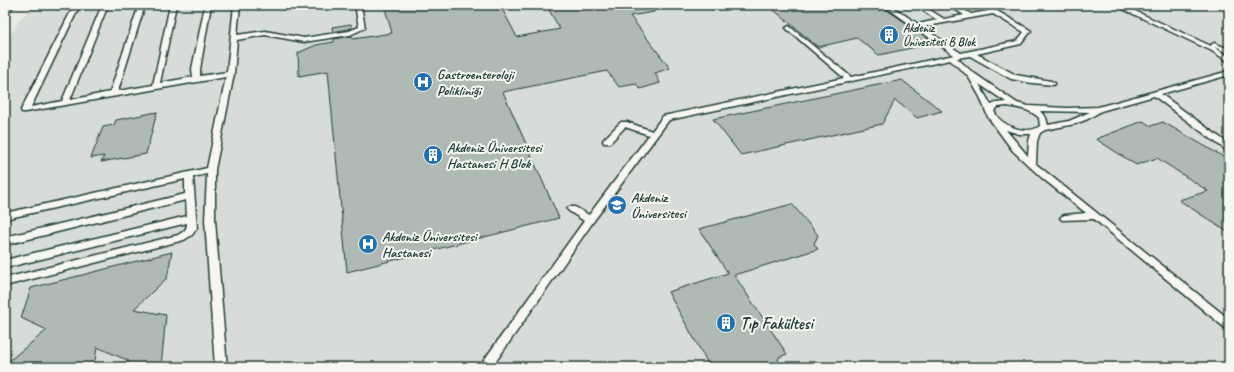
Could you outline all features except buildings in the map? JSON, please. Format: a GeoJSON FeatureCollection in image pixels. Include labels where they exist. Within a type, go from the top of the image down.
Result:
{"type":"FeatureCollection","features":[{"type":"Feature","properties":{"kind":"lane"},"geometry":{"type":"LineString","coordinates":[[77,5],[25,110],[230,74]]}},
{"type":"Feature","properties":{"kind":"lane"},"geometry":{"type":"LineString","coordinates":[[65,103],[105,5]]}},
{"type":"Feature","properties":{"kind":"lane"},"geometry":{"type":"LineString","coordinates":[[113,94],[142,5]]}},
{"type":"Feature","properties":{"kind":"lane"},"geometry":{"type":"LineString","coordinates":[[156,87],[173,5]]}},
{"type":"Feature","properties":{"kind":"lane"},"geometry":{"type":"LineString","coordinates":[[197,79],[196,70],[208,5]]}},
{"type":"Feature","properties":{"kind":"lane"},"geometry":{"type":"LineString","coordinates":[[221,367],[210,220],[211,170],[230,74],[237,5]]}},
{"type":"Feature","properties":{"kind":"lane"},"geometry":{"type":"LineString","coordinates":[[234,38],[265,32],[304,40],[350,33],[362,28],[358,5]]}},
{"type":"Feature","properties":{"kind":"lane"},"geometry":{"type":"LineString","coordinates":[[886,5],[955,56],[984,97],[993,118],[1008,128],[1020,132],[1039,130],[1088,117],[1098,109]]}},
{"type":"Feature","properties":{"kind":"lane"},"geometry":{"type":"LineString","coordinates":[[918,5],[943,21]]}},
{"type":"Feature","properties":{"kind":"lane"},"geometry":{"type":"LineString","coordinates":[[951,5],[970,16]]}},
{"type":"Feature","properties":{"kind":"lane"},"geometry":{"type":"LineString","coordinates":[[485,367],[590,220],[666,118],[1019,43],[1028,31],[982,5]]}},
{"type":"Feature","properties":{"kind":"lane"},"geometry":{"type":"LineString","coordinates":[[1117,5],[1214,50],[1229,60]]}},
{"type":"Feature","properties":{"kind":"lane"},"geometry":{"type":"LineString","coordinates":[[1131,5],[1229,51]]}},
{"type":"Feature","properties":{"kind":"lane"},"geometry":{"type":"LineString","coordinates":[[916,26],[994,12]]}},
{"type":"Feature","properties":{"kind":"lane"},"geometry":{"type":"LineString","coordinates":[[789,28],[848,79]]}},
{"type":"Feature","properties":{"kind":"lane"},"geometry":{"type":"LineString","coordinates":[[970,53],[1014,77],[1051,83]]}},
{"type":"Feature","properties":{"kind":"lane"},"geometry":{"type":"LineString","coordinates":[[968,73],[1014,104],[1027,108],[1044,120],[1044,125],[1039,130],[1033,141],[1032,164]]}},
{"type":"Feature","properties":{"kind":"lane"},"geometry":{"type":"LineString","coordinates":[[1027,108],[1067,110],[1098,109],[1229,73]]}},
{"type":"Feature","properties":{"kind":"lane"},"geometry":{"type":"LineString","coordinates":[[1155,93],[1229,148]]}},
{"type":"Feature","properties":{"kind":"lane"},"geometry":{"type":"LineString","coordinates":[[990,111],[996,105],[1014,104]]}},
{"type":"Feature","properties":{"kind":"lane"},"geometry":{"type":"LineString","coordinates":[[997,122],[1001,131],[1032,164],[1167,273],[1229,326]]}},
{"type":"Feature","properties":{"kind":"lane"},"geometry":{"type":"LineString","coordinates":[[608,141],[624,124],[654,134]]}},
{"type":"Feature","properties":{"kind":"lane"},"geometry":{"type":"LineString","coordinates":[[5,216],[211,170]]}},
{"type":"Feature","properties":{"kind":"lane"},"geometry":{"type":"LineString","coordinates":[[5,282],[181,238],[189,233],[192,228],[189,176]]}},
{"type":"Feature","properties":{"kind":"lane"},"geometry":{"type":"LineString","coordinates":[[5,241],[190,196]]}},
{"type":"Feature","properties":{"kind":"lane"},"geometry":{"type":"LineString","coordinates":[[572,209],[590,220]]}},
{"type":"Feature","properties":{"kind":"lane"},"geometry":{"type":"LineString","coordinates":[[1065,218],[1096,216]]}},
{"type":"Feature","properties":{"kind":"lane"},"geometry":{"type":"LineString","coordinates":[[5,264],[192,218]]}},
{"type":"Feature","properties":{"kind":"shaded area","name":"Akdeniz Üniversitesi"},"geometry":{"type":"Polygon","coordinates":[[[36,5],[1229,5],[1229,367],[5,367],[5,43],[21,18],[36,5]]]}},
{"type":"Feature","properties":{"kind":"place","name":"Akdeniz Ünivesitesi B Blok"},"geometry":{"type":"Point","coordinates":[889,35]}},
{"type":"Feature","properties":{"kind":"place","name":"Gastroenteroloji Polikliniği"},"geometry":{"type":"Point","coordinates":[423,82]}},
{"type":"Feature","properties":{"kind":"place","name":"Akdeniz Üniversitesi Hastanesi H Blok"},"geometry":{"type":"Point","coordinates":[433,155]}},
{"type":"Feature","properties":{"kind":"place","name":"Akdeniz Üniversitesi"},"geometry":{"type":"Point","coordinates":[617,205]}},
{"type":"Feature","properties":{"kind":"place","name":"Akdeniz Üniversitesi Hastanesi"},"geometry":{"type":"Point","coordinates":[368,244]}},
{"type":"Feature","properties":{"kind":"place","name":"Tıp Fakültesi"},"geometry":{"type":"Point","coordinates":[726,323]}}]}
